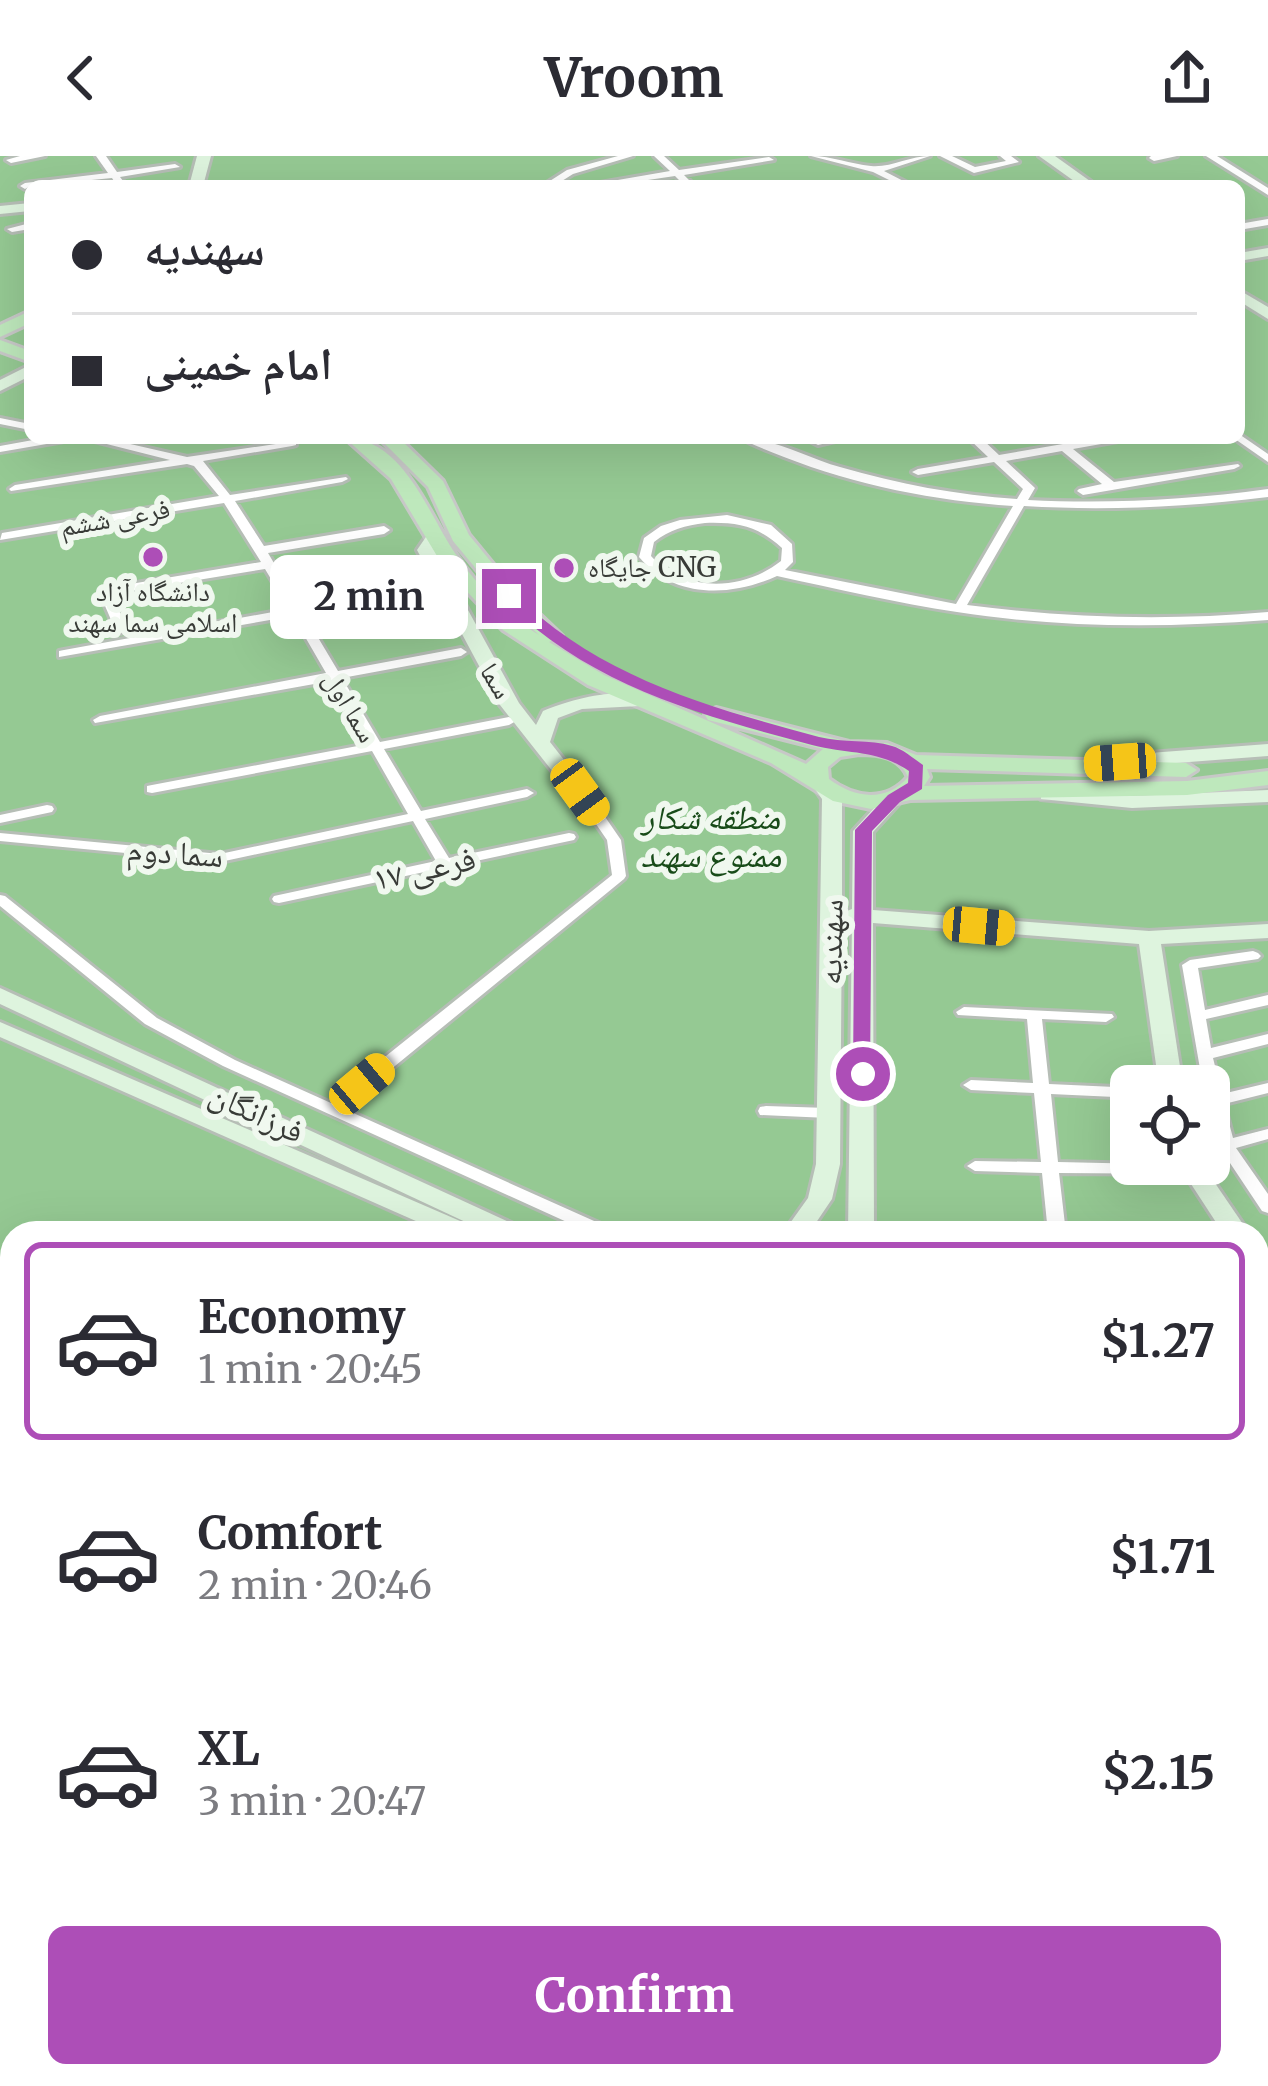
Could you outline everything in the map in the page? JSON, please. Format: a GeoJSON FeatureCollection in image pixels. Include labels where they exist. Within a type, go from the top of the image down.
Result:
{"type":"FeatureCollection","features":[{"type":"Feature","properties":{"kind":"main road"},"geometry":{"type":"LineString","coordinates":[[361,444],[399,476],[434,538],[471,587],[510,626],[596,680],[779,758],[822,785],[865,801],[901,795],[1187,788],[1268,778]]}},
{"type":"Feature","properties":{"kind":"main road"},"geometry":{"type":"LineString","coordinates":[[394,444],[436,485],[460,537],[542,629],[593,662],[687,706],[845,748],[889,750],[911,761],[1176,770],[1268,762]]}},
{"type":"Feature","properties":{"kind":"main road"},"geometry":{"type":"LineString","coordinates":[[822,785],[815,773],[823,758],[845,748]]}},
{"type":"Feature","properties":{"kind":"main road"},"geometry":{"type":"LineString","coordinates":[[901,795],[920,777],[911,761]]}},
{"type":"Feature","properties":{"kind":"street"},"geometry":{"type":"LineString","coordinates":[[11,160],[40,156]]}},
{"type":"Feature","properties":{"kind":"street"},"geometry":{"type":"LineString","coordinates":[[101,156],[118,180]]}},
{"type":"Feature","properties":{"kind":"street"},"geometry":{"type":"LineString","coordinates":[[557,180],[607,158],[628,156]]}},
{"type":"Feature","properties":{"kind":"street"},"geometry":{"type":"LineString","coordinates":[[659,156],[684,180]]}},
{"type":"Feature","properties":{"kind":"street"},"geometry":{"type":"LineString","coordinates":[[816,156],[876,170],[896,180]]}},
{"type":"Feature","properties":{"kind":"street"},"geometry":{"type":"LineString","coordinates":[[876,170],[925,156]]}},
{"type":"Feature","properties":{"kind":"street"},"geometry":{"type":"LineString","coordinates":[[945,156],[974,170],[1014,163],[1005,156]]}},
{"type":"Feature","properties":{"kind":"street"},"geometry":{"type":"LineString","coordinates":[[1046,156],[1085,180]]}},
{"type":"Feature","properties":{"kind":"street"},"geometry":{"type":"LineString","coordinates":[[1055,156],[1087,180]]}},
{"type":"Feature","properties":{"kind":"street"},"geometry":{"type":"LineString","coordinates":[[1154,158],[1172,156]]}},
{"type":"Feature","properties":{"kind":"street"},"geometry":{"type":"LineString","coordinates":[[1211,156],[1268,192]]}},
{"type":"Feature","properties":{"kind":"street"},"geometry":{"type":"LineString","coordinates":[[626,180],[770,160]]}},
{"type":"Feature","properties":{"kind":"street"},"geometry":{"type":"LineString","coordinates":[[74,180],[175,167]]}},
{"type":"Feature","properties":{"kind":"street"},"geometry":{"type":"LineString","coordinates":[[1245,184],[1268,181]]}},
{"type":"Feature","properties":{"kind":"street"},"geometry":{"type":"LineString","coordinates":[[12,229],[24,227]]}},
{"type":"Feature","properties":{"kind":"street"},"geometry":{"type":"LineString","coordinates":[[0,372],[14,352]]}},
{"type":"Feature","properties":{"kind":"street"},"geometry":{"type":"LineString","coordinates":[[118,444],[189,459]]}},
{"type":"Feature","properties":{"kind":"street"},"geometry":{"type":"LineString","coordinates":[[15,489],[286,444]]}},
{"type":"Feature","properties":{"kind":"street"},"geometry":{"type":"LineString","coordinates":[[765,444],[868,478],[1019,501],[1118,506],[1268,493]]}},
{"type":"Feature","properties":{"kind":"street"},"geometry":{"type":"LineString","coordinates":[[959,609],[1029,488],[981,444]]}},
{"type":"Feature","properties":{"kind":"street"},"geometry":{"type":"LineString","coordinates":[[917,472],[1082,444]]}},
{"type":"Feature","properties":{"kind":"street"},"geometry":{"type":"LineString","coordinates":[[1064,447],[1111,486]]}},
{"type":"Feature","properties":{"kind":"street","name":"سما اول"},"geometry":{"type":"LineString","coordinates":[[189,459],[228,499],[446,863]]}},
{"type":"Feature","properties":{"kind":"street"},"geometry":{"type":"LineString","coordinates":[[1083,491],[1234,466]]}},
{"type":"Feature","properties":{"kind":"street","name":"فرعی ششم"},"geometry":{"type":"LineString","coordinates":[[2,536],[342,478]]}},
{"type":"Feature","properties":{"kind":"street"},"geometry":{"type":"LineString","coordinates":[[777,572],[789,557],[785,542],[766,528],[737,520],[674,525],[652,537],[644,552],[658,572],[695,584],[741,584],[777,572],[852,591],[1060,622],[1151,626],[1268,616]]}},
{"type":"Feature","properties":{"kind":"street"},"geometry":{"type":"LineString","coordinates":[[122,628],[105,592],[384,530]]}},
{"type":"Feature","properties":{"kind":"street","name":"سما"},"geometry":{"type":"LineString","coordinates":[[434,538],[426,550],[471,639],[510,705],[594,811]]}},
{"type":"Feature","properties":{"kind":"street"},"geometry":{"type":"LineString","coordinates":[[64,654],[423,588]]}},
{"type":"Feature","properties":{"kind":"street"},"geometry":{"type":"LineString","coordinates":[[100,720],[461,652]]}},
{"type":"Feature","properties":{"kind":"street"},"geometry":{"type":"LineString","coordinates":[[540,742],[550,716],[579,703],[640,700]]}},
{"type":"Feature","properties":{"kind":"street"},"geometry":{"type":"LineString","coordinates":[[152,789],[509,721]]}},
{"type":"Feature","properties":{"kind":"street"},"geometry":{"type":"LineString","coordinates":[[1027,768],[1268,750]]}},
{"type":"Feature","properties":{"kind":"street","name":"سهندیه"},"geometry":{"type":"LineString","coordinates":[[804,1221],[820,1198],[828,1164],[832,799],[822,785]]}},
{"type":"Feature","properties":{"kind":"street"},"geometry":{"type":"LineString","coordinates":[[1016,792],[1132,802],[1268,796]]}},
{"type":"Feature","properties":{"kind":"street","name":"سما دوم"},"geometry":{"type":"LineString","coordinates":[[0,837],[220,858],[527,793]]}},
{"type":"Feature","properties":{"kind":"street","name":"سهندیه"},"geometry":{"type":"LineString","coordinates":[[861,1221],[863,830],[901,795]]}},
{"type":"Feature","properties":{"kind":"street"},"geometry":{"type":"LineString","coordinates":[[0,819],[47,809]]}},
{"type":"Feature","properties":{"kind":"street"},"geometry":{"type":"LineString","coordinates":[[362,1084],[619,876],[614,840],[594,811]]}},
{"type":"Feature","properties":{"kind":"street","name":"فرعی ۱۷"},"geometry":{"type":"LineString","coordinates":[[279,899],[569,837]]}},
{"type":"Feature","properties":{"kind":"street"},"geometry":{"type":"LineString","coordinates":[[0,899],[151,1021],[229,1063],[579,1221]]}},
{"type":"Feature","properties":{"kind":"street"},"geometry":{"type":"LineString","coordinates":[[830,913],[1149,938],[1268,931]]}},
{"type":"Feature","properties":{"kind":"street"},"geometry":{"type":"LineString","coordinates":[[1149,938],[1168,1065]]}},
{"type":"Feature","properties":{"kind":"street"},"geometry":{"type":"LineString","coordinates":[[1206,1065],[1190,965],[1252,956]]}},
{"type":"Feature","properties":{"kind":"street","name":"فرزانگان"},"geometry":{"type":"LineString","coordinates":[[0,995],[485,1221]]}},
{"type":"Feature","properties":{"kind":"street"},"geometry":{"type":"LineString","coordinates":[[1198,1016],[1268,1000]]}},
{"type":"Feature","properties":{"kind":"street"},"geometry":{"type":"LineString","coordinates":[[964,1012],[1106,1017]]}},
{"type":"Feature","properties":{"kind":"street"},"geometry":{"type":"LineString","coordinates":[[1034,1014],[1056,1221]]}},
{"type":"Feature","properties":{"kind":"street","name":"فرزانگان"},"geometry":{"type":"LineString","coordinates":[[0,1029],[438,1221]]}},
{"type":"Feature","properties":{"kind":"street"},"geometry":{"type":"LineString","coordinates":[[1204,1055],[1268,1039]]}},
{"type":"Feature","properties":{"kind":"street"},"geometry":{"type":"LineString","coordinates":[[971,1085],[1110,1092]]}},
{"type":"Feature","properties":{"kind":"street"},"geometry":{"type":"LineString","coordinates":[[1230,1098],[1268,1088]]}},
{"type":"Feature","properties":{"kind":"street"},"geometry":{"type":"LineString","coordinates":[[766,1112],[828,1113]]}},
{"type":"Feature","properties":{"kind":"street"},"geometry":{"type":"LineString","coordinates":[[1230,1144],[1268,1134]]}},
{"type":"Feature","properties":{"kind":"street"},"geometry":{"type":"LineString","coordinates":[[1230,1150],[1261,1185],[1268,1207]]}},
{"type":"Feature","properties":{"kind":"street"},"geometry":{"type":"LineString","coordinates":[[975,1166],[1110,1168]]}},
{"type":"Feature","properties":{"kind":"street"},"geometry":{"type":"LineString","coordinates":[[1203,1185],[1228,1221]]}},
{"type":"Feature","properties":{"kind":"green space","name":"منطقه شکار ممنوع سهند"},"geometry":{"type":"Polygon","coordinates":[[[0,156],[1268,156],[1268,1221],[0,1221],[0,156]]]}},
{"type":"Feature","properties":{"kind":"place","name":"دانشگاه آزاد اسلامی سما سهند"},"geometry":{"type":"Point","coordinates":[153,557]}},
{"type":"Feature","properties":{"kind":"place","name":"جایگاه CNG"},"geometry":{"type":"Point","coordinates":[564,568]}},
{"type":"Feature","properties":{"kind":"route"},"geometry":{"type":"LineString","coordinates":[[509,596],[542,629],[593,662],[687,706],[845,748],[889,750],[918,769],[916,785],[894,798],[863,830],[863,1074]]}}]}
